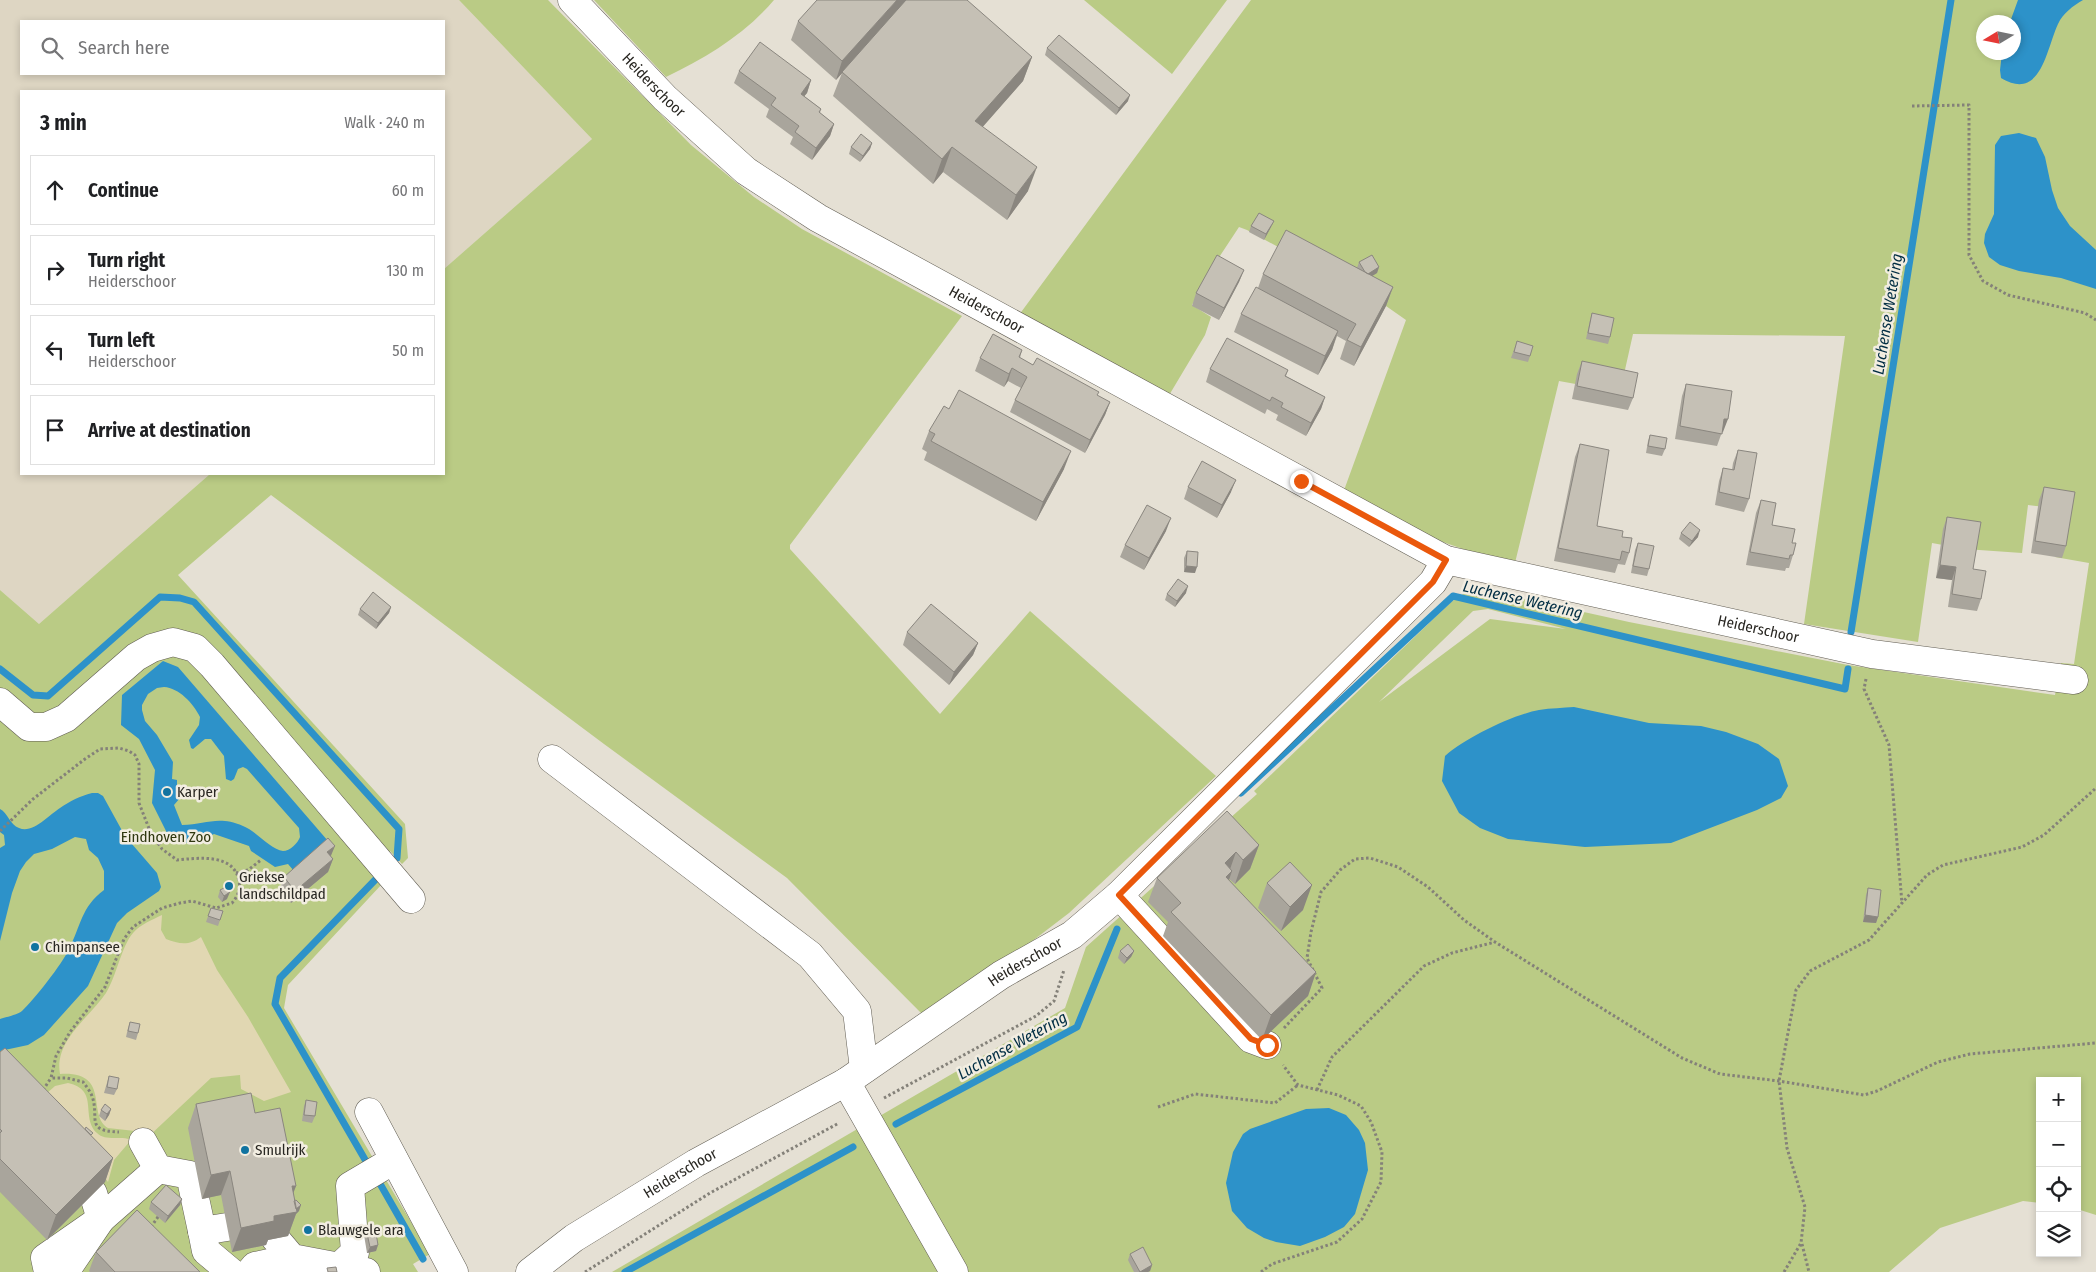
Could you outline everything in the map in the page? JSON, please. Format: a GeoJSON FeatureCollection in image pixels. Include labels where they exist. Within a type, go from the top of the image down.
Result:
{"type":"FeatureCollection","features":[{"type":"Feature","properties":{"kind":"street","name":"Heiderschoor"},"geometry":{"type":"LineString","coordinates":[[572,0],[665,98],[746,171],[818,218],[1446,560],[1872,654],[2074,680]]}},
{"type":"Feature","properties":{"kind":"street","name":"Heiderschoor"},"geometry":{"type":"LineString","coordinates":[[530,1272],[574,1238],[696,1163],[855,1075],[1001,975],[1072,935],[1119,895],[1433,582],[1446,560]]}},
{"type":"Feature","properties":{"kind":"street"},"geometry":{"type":"LineString","coordinates":[[0,702],[29,727],[46,727],[66,718],[136,657],[152,648],[173,642],[194,648],[212,665],[411,899]]}},
{"type":"Feature","properties":{"kind":"street"},"geometry":{"type":"LineString","coordinates":[[552,759],[810,955],[857,1011],[855,1075],[954,1272]]}},
{"type":"Feature","properties":{"kind":"street"},"geometry":{"type":"LineString","coordinates":[[1119,895],[1251,1039],[1267,1045]]}},
{"type":"Feature","properties":{"kind":"street"},"geometry":{"type":"LineString","coordinates":[[369,1112],[450,1265]]}},
{"type":"Feature","properties":{"kind":"street"},"geometry":{"type":"LineString","coordinates":[[143,1142],[158,1169]]}},
{"type":"Feature","properties":{"kind":"street"},"geometry":{"type":"LineString","coordinates":[[339,1267],[355,1252],[350,1186],[394,1160]]}},
{"type":"Feature","properties":{"kind":"street"},"geometry":{"type":"LineString","coordinates":[[48,1272],[45,1258],[101,1219],[158,1169]]}},
{"type":"Feature","properties":{"kind":"street"},"geometry":{"type":"LineString","coordinates":[[158,1169],[190,1175],[215,1229],[206,1251],[231,1272]]}},
{"type":"Feature","properties":{"kind":"street"},"geometry":{"type":"LineString","coordinates":[[93,1193],[101,1219]]}},
{"type":"Feature","properties":{"kind":"street"},"geometry":{"type":"LineString","coordinates":[[65,1272],[101,1219]]}},
{"type":"Feature","properties":{"kind":"street"},"geometry":{"type":"LineString","coordinates":[[250,1272],[254,1266],[284,1248],[339,1267],[366,1272]]}},
{"type":"Feature","properties":{"kind":"path"},"geometry":{"type":"LineString","coordinates":[[1912,106],[1969,105],[1969,255],[1983,280],[2008,295],[2085,313],[2096,320]]}},
{"type":"Feature","properties":{"kind":"path"},"geometry":{"type":"LineString","coordinates":[[1872,654],[1864,689],[1889,745],[1902,904]]}},
{"type":"Feature","properties":{"kind":"path"},"geometry":{"type":"LineString","coordinates":[[0,831],[33,799],[100,749],[119,748],[129,750],[135,755],[140,764],[138,796],[142,814],[162,849],[177,860],[199,858],[218,859],[225,862],[236,872],[240,883],[239,892],[232,904],[216,908],[192,902],[180,903],[162,908],[133,927],[124,939],[104,987],[70,1032],[56,1056],[51,1078],[40,1098]]}},
{"type":"Feature","properties":{"kind":"path"},"geometry":{"type":"LineString","coordinates":[[1809,1272],[1802,1243],[1805,1207],[1787,1148],[1779,1081],[1796,990],[1810,971],[1869,940],[1927,875],[1943,866],[2022,847],[2044,835],[2096,788]]}},
{"type":"Feature","properties":{"kind":"path"},"geometry":{"type":"LineString","coordinates":[[1261,1272],[1272,1264],[1337,1242],[1362,1219],[1381,1182],[1382,1152],[1371,1122],[1361,1106],[1338,1095],[1298,1085],[1267,1045],[1322,988],[1307,958],[1321,892],[1340,870],[1355,859],[1370,858],[1398,867],[1428,887],[1464,920],[1496,942],[1682,1058],[1720,1074],[1779,1081],[1864,1095],[1938,1062],[1970,1054],[2096,1043]]}},
{"type":"Feature","properties":{"kind":"path"},"geometry":{"type":"LineString","coordinates":[[236,872],[248,870],[261,860]]}},
{"type":"Feature","properties":{"kind":"path"},"geometry":{"type":"LineString","coordinates":[[1317,1090],[1332,1057],[1424,966],[1452,953],[1496,942]]}},
{"type":"Feature","properties":{"kind":"path"},"geometry":{"type":"LineString","coordinates":[[51,1078],[67,1078],[83,1082],[92,1096],[94,1118],[98,1126],[104,1132],[122,1132],[143,1142]]}},
{"type":"Feature","properties":{"kind":"path"},"geometry":{"type":"LineString","coordinates":[[1158,1107],[1195,1094],[1275,1103],[1298,1085]]}},
{"type":"Feature","properties":{"kind":"path"},"geometry":{"type":"LineString","coordinates":[[135,1188],[164,1207],[149,1230]]}},
{"type":"Feature","properties":{"kind":"path"},"geometry":{"type":"LineString","coordinates":[[1784,1272],[1802,1243]]}},
{"type":"Feature","properties":{"kind":"shaded area"},"geometry":{"type":"Polygon","coordinates":[[[0,0],[459,0],[592,139],[445,268],[445,90],[20,90],[20,475],[209,475],[39,624],[0,590],[0,0]]]}},
{"type":"Feature","properties":{"kind":"green space","name":"Eindhoven Zoo"},"geometry":{"type":"Polygon","coordinates":[[[459,0],[548,0],[691,145],[754,197],[802,229],[962,316],[790,545],[790,549],[940,714],[1030,611],[1216,776],[1069,913],[964,993],[926,1018],[787,878],[271,495],[178,575],[405,824],[408,858],[402,864],[390,851],[389,854],[378,859],[367,869],[382,884],[288,985],[284,1008],[430,1254],[413,1264],[418,1272],[0,1272],[0,590],[39,624],[209,475],[445,475],[445,268],[592,139],[459,0]]]}},
{"type":"Feature","properties":{"kind":"green space"},"geometry":{"type":"Polygon","coordinates":[[[594,0],[774,0],[750,24],[724,44],[666,77],[594,0]]]}},
{"type":"Feature","properties":{"kind":"green space"},"geometry":{"type":"Polygon","coordinates":[[[1084,0],[1227,0],[1172,74],[1084,0]]]}},
{"type":"Feature","properties":{"kind":"green space"},"geometry":{"type":"Polygon","coordinates":[[[1251,0],[2096,0],[2096,1215],[2081,1210],[2081,1077],[2036,1077],[2036,1203],[2023,1201],[1940,1228],[1889,1272],[612,1272],[1065,1008],[1086,947],[1257,794],[1254,791],[1451,602],[1463,594],[1485,590],[1629,622],[1848,665],[2055,695],[2061,663],[2074,664],[2089,563],[2055,557],[2061,509],[2028,505],[2022,553],[1965,549],[1932,543],[1918,642],[1804,624],[1845,336],[1633,334],[1620,392],[1559,381],[1514,567],[1426,536],[1343,493],[1406,320],[1386,306],[1247,230],[1239,227],[1212,268],[1192,305],[1211,317],[1205,335],[1168,397],[1019,315],[1251,0]],[[1488,609],[1473,611],[1379,702],[1490,619],[1566,629],[1488,609]]]}},
{"type":"Feature","properties":{"kind":"sand"},"geometry":{"type":"Polygon","coordinates":[[[162,915],[161,930],[166,939],[184,943],[192,942],[201,937],[217,970],[248,1017],[291,1092],[264,1101],[241,1089],[240,1075],[211,1078],[148,1137],[135,1131],[108,1128],[102,1122],[92,1086],[86,1079],[76,1075],[60,1074],[60,1062],[67,1040],[106,993],[122,953],[133,933],[147,922],[162,915]]]}},
{"type":"Feature","properties":{"kind":"sand"},"geometry":{"type":"Polygon","coordinates":[[[68,1083],[84,1092],[87,1098],[92,1127],[97,1133],[109,1138],[131,1140],[114,1160],[108,1182],[46,1094],[55,1086],[68,1083]]]}},
{"type":"Feature","properties":{"kind":"water"},"geometry":{"type":"Polygon","coordinates":[[[2018,0],[2083,0],[2069,10],[2060,20],[2040,70],[2025,83],[2014,84],[2001,78],[2001,60],[2021,60],[2021,15],[2013,15],[2018,0]]]}},
{"type":"Feature","properties":{"kind":"water"},"geometry":{"type":"Polygon","coordinates":[[[2019,133],[2036,138],[2045,157],[2058,208],[2070,226],[2096,250],[2096,289],[2061,278],[2019,271],[2000,265],[1989,257],[1984,243],[1985,234],[1994,214],[1995,145],[2001,136],[2019,133]]]}},
{"type":"Feature","properties":{"kind":"water"},"geometry":{"type":"Polygon","coordinates":[[[163,661],[178,667],[328,841],[294,871],[288,864],[275,867],[251,851],[249,846],[214,834],[195,843],[172,843],[152,803],[155,770],[139,739],[121,725],[122,695],[163,661]],[[157,688],[148,694],[142,705],[142,710],[145,721],[157,735],[173,762],[172,779],[177,780],[177,791],[195,790],[196,795],[180,798],[174,805],[182,825],[226,821],[248,828],[278,850],[286,851],[291,848],[300,837],[299,828],[247,769],[243,767],[238,769],[234,779],[231,781],[226,779],[224,756],[211,739],[205,739],[193,749],[191,748],[189,740],[199,725],[200,717],[185,697],[170,688],[157,688]]]}},
{"type":"Feature","properties":{"kind":"water"},"geometry":{"type":"Polygon","coordinates":[[[1574,707],[1649,723],[1701,726],[1726,732],[1758,744],[1779,759],[1788,786],[1781,798],[1757,810],[1671,843],[1585,847],[1508,839],[1480,828],[1459,813],[1442,781],[1445,756],[1476,735],[1516,717],[1539,710],[1574,707]]]}},
{"type":"Feature","properties":{"kind":"water"},"geometry":{"type":"Polygon","coordinates":[[[92,793],[98,793],[103,796],[125,836],[157,873],[161,887],[159,891],[127,913],[117,923],[88,986],[44,1035],[28,1045],[0,1051],[0,1019],[22,1011],[66,955],[86,910],[96,896],[104,890],[104,871],[98,858],[89,850],[86,839],[75,837],[52,849],[34,854],[20,871],[12,893],[0,941],[0,848],[5,845],[4,835],[0,832],[0,809],[19,828],[30,828],[41,823],[68,803],[92,793]]]}},
{"type":"Feature","properties":{"kind":"water"},"geometry":{"type":"Polygon","coordinates":[[[1329,1108],[1346,1115],[1359,1130],[1365,1143],[1368,1170],[1355,1214],[1344,1227],[1325,1237],[1300,1246],[1264,1238],[1247,1228],[1232,1211],[1226,1183],[1233,1152],[1243,1134],[1250,1129],[1306,1109],[1329,1108]]]}},
{"type":"Feature","properties":{"kind":"building"},"geometry":{"type":"Polygon","coordinates":[[[817,0],[897,0],[842,61],[798,21],[817,0]]]}},
{"type":"Feature","properties":{"kind":"building"},"geometry":{"type":"Polygon","coordinates":[[[906,0],[967,0],[1032,57],[975,121],[1037,167],[1016,195],[952,147],[942,159],[842,72],[906,0]]]}},
{"type":"Feature","properties":{"kind":"building"},"geometry":{"type":"Polygon","coordinates":[[[1059,35],[1130,95],[1119,108],[1047,48],[1059,35]]]}},
{"type":"Feature","properties":{"kind":"building"},"geometry":{"type":"Polygon","coordinates":[[[760,42],[811,80],[801,94],[821,109],[819,112],[834,124],[816,148],[795,132],[799,126],[771,105],[776,98],[739,71],[760,42]]]}},
{"type":"Feature","properties":{"kind":"building"},"geometry":{"type":"Polygon","coordinates":[[[861,134],[872,143],[863,156],[851,147],[861,134]]]}},
{"type":"Feature","properties":{"kind":"building"},"geometry":{"type":"Polygon","coordinates":[[[1259,213],[1274,221],[1266,234],[1251,226],[1259,213]]]}},
{"type":"Feature","properties":{"kind":"building"},"geometry":{"type":"Polygon","coordinates":[[[1286,230],[1393,287],[1361,347],[1347,340],[1356,324],[1263,274],[1286,230]]]}},
{"type":"Feature","properties":{"kind":"building"},"geometry":{"type":"Polygon","coordinates":[[[1217,255],[1244,270],[1224,308],[1196,293],[1217,255]]]}},
{"type":"Feature","properties":{"kind":"building"},"geometry":{"type":"Polygon","coordinates":[[[1372,255],[1379,267],[1368,274],[1359,262],[1372,255]]]}},
{"type":"Feature","properties":{"kind":"building"},"geometry":{"type":"Polygon","coordinates":[[[1256,287],[1338,331],[1325,356],[1241,314],[1256,287]]]}},
{"type":"Feature","properties":{"kind":"building"},"geometry":{"type":"Polygon","coordinates":[[[1592,313],[1614,318],[1610,337],[1588,333],[1592,313]]]}},
{"type":"Feature","properties":{"kind":"building"},"geometry":{"type":"Polygon","coordinates":[[[993,334],[1022,350],[1019,357],[1033,365],[1037,358],[1099,392],[1097,395],[1110,402],[1090,440],[1015,400],[1027,377],[1012,368],[1009,374],[980,358],[993,334]]]}},
{"type":"Feature","properties":{"kind":"building"},"geometry":{"type":"Polygon","coordinates":[[[1227,338],[1288,370],[1285,376],[1325,397],[1311,423],[1281,407],[1283,403],[1272,397],[1270,401],[1210,369],[1227,338]]]}},
{"type":"Feature","properties":{"kind":"building"},"geometry":{"type":"Polygon","coordinates":[[[1517,341],[1533,346],[1530,356],[1514,352],[1517,341]]]}},
{"type":"Feature","properties":{"kind":"building"},"geometry":{"type":"Polygon","coordinates":[[[1582,361],[1638,373],[1633,398],[1577,386],[1582,361]]]}},
{"type":"Feature","properties":{"kind":"building"},"geometry":{"type":"Polygon","coordinates":[[[1686,384],[1732,391],[1728,419],[1724,419],[1722,434],[1680,426],[1686,384]]]}},
{"type":"Feature","properties":{"kind":"building"},"geometry":{"type":"Polygon","coordinates":[[[959,390],[1071,451],[1043,502],[931,441],[935,434],[929,431],[944,406],[949,409],[959,390]]]}},
{"type":"Feature","properties":{"kind":"building"},"geometry":{"type":"Polygon","coordinates":[[[1650,435],[1667,438],[1665,449],[1648,446],[1650,435]]]}},
{"type":"Feature","properties":{"kind":"building"},"geometry":{"type":"Polygon","coordinates":[[[1580,444],[1609,450],[1597,526],[1623,531],[1622,537],[1632,538],[1629,553],[1622,551],[1620,560],[1558,548],[1580,444]]]}},
{"type":"Feature","properties":{"kind":"building"},"geometry":{"type":"Polygon","coordinates":[[[1738,450],[1757,453],[1749,499],[1719,492],[1723,468],[1734,470],[1738,450]]]}},
{"type":"Feature","properties":{"kind":"building"},"geometry":{"type":"Polygon","coordinates":[[[1202,461],[1236,480],[1222,505],[1188,487],[1202,461]]]}},
{"type":"Feature","properties":{"kind":"building"},"geometry":{"type":"Polygon","coordinates":[[[2044,487],[2075,492],[2066,546],[2035,541],[2044,487]]]}},
{"type":"Feature","properties":{"kind":"building"},"geometry":{"type":"Polygon","coordinates":[[[1761,500],[1776,503],[1772,525],[1795,529],[1792,543],[1796,543],[1793,555],[1790,555],[1789,559],[1750,552],[1761,500]]]}},
{"type":"Feature","properties":{"kind":"building"},"geometry":{"type":"Polygon","coordinates":[[[1147,505],[1171,518],[1149,558],[1125,545],[1147,505]]]}},
{"type":"Feature","properties":{"kind":"building"},"geometry":{"type":"Polygon","coordinates":[[[1947,517],[1981,522],[1973,569],[1986,571],[1981,599],[1952,594],[1956,567],[1940,565],[1947,517]]]}},
{"type":"Feature","properties":{"kind":"building"},"geometry":{"type":"Polygon","coordinates":[[[1690,522],[1700,530],[1692,541],[1681,533],[1690,522]]]}},
{"type":"Feature","properties":{"kind":"building"},"geometry":{"type":"Polygon","coordinates":[[[1638,543],[1654,546],[1649,569],[1633,566],[1638,543]]]}},
{"type":"Feature","properties":{"kind":"building"},"geometry":{"type":"Polygon","coordinates":[[[1187,551],[1198,552],[1197,567],[1186,566],[1187,551]]]}},
{"type":"Feature","properties":{"kind":"building"},"geometry":{"type":"Polygon","coordinates":[[[1178,579],[1188,586],[1177,601],[1167,594],[1178,579]]]}},
{"type":"Feature","properties":{"kind":"building"},"geometry":{"type":"Polygon","coordinates":[[[373,592],[391,607],[378,623],[360,609],[373,592]]]}},
{"type":"Feature","properties":{"kind":"building"},"geometry":{"type":"Polygon","coordinates":[[[931,604],[978,643],[954,672],[907,632],[931,604]]]}},
{"type":"Feature","properties":{"kind":"building"},"geometry":{"type":"Polygon","coordinates":[[[1227,811],[1259,845],[1243,860],[1236,852],[1225,863],[1232,871],[1226,877],[1316,972],[1271,1015],[1171,912],[1181,903],[1157,878],[1227,811]]]}},
{"type":"Feature","properties":{"kind":"building"},"geometry":{"type":"Polygon","coordinates":[[[328,838],[335,846],[327,852],[333,859],[295,891],[284,877],[328,838]]]}},
{"type":"Feature","properties":{"kind":"building"},"geometry":{"type":"Polygon","coordinates":[[[1290,862],[1312,885],[1290,907],[1267,883],[1290,862]]]}},
{"type":"Feature","properties":{"kind":"building"},"geometry":{"type":"Polygon","coordinates":[[[226,887],[230,892],[224,896],[220,890],[226,887]]]}},
{"type":"Feature","properties":{"kind":"building"},"geometry":{"type":"Polygon","coordinates":[[[1868,888],[1881,890],[1878,917],[1865,915],[1868,888]]]}},
{"type":"Feature","properties":{"kind":"building"},"geometry":{"type":"Polygon","coordinates":[[[211,908],[223,911],[220,920],[208,916],[211,908]]]}},
{"type":"Feature","properties":{"kind":"building"},"geometry":{"type":"Polygon","coordinates":[[[1128,944],[1134,951],[1127,958],[1120,951],[1128,944]]]}},
{"type":"Feature","properties":{"kind":"building"},"geometry":{"type":"Polygon","coordinates":[[[130,1022],[140,1024],[138,1033],[128,1031],[130,1022]]]}},
{"type":"Feature","properties":{"kind":"building"},"geometry":{"type":"Polygon","coordinates":[[[5,1048],[113,1158],[56,1215],[0,1159],[0,1133],[2,1131],[0,1129],[0,1052],[5,1048]]]}},
{"type":"Feature","properties":{"kind":"building"},"geometry":{"type":"Polygon","coordinates":[[[109,1076],[119,1078],[117,1089],[107,1087],[109,1076]]]}},
{"type":"Feature","properties":{"kind":"building"},"geometry":{"type":"Polygon","coordinates":[[[251,1093],[255,1113],[280,1108],[296,1186],[292,1186],[297,1212],[274,1216],[274,1221],[241,1228],[230,1171],[211,1175],[196,1104],[251,1093]]]}},
{"type":"Feature","properties":{"kind":"building"},"geometry":{"type":"Polygon","coordinates":[[[306,1100],[317,1102],[315,1116],[304,1115],[306,1100]]]}},
{"type":"Feature","properties":{"kind":"building"},"geometry":{"type":"Polygon","coordinates":[[[105,1104],[111,1109],[107,1114],[101,1110],[105,1104]]]}},
{"type":"Feature","properties":{"kind":"building"},"geometry":{"type":"Polygon","coordinates":[[[86,1127],[93,1133],[91,1135],[85,1129],[86,1127]]]}},
{"type":"Feature","properties":{"kind":"building"},"geometry":{"type":"Polygon","coordinates":[[[166,1185],[182,1199],[168,1216],[151,1202],[166,1185]]]}},
{"type":"Feature","properties":{"kind":"building"},"geometry":{"type":"Polygon","coordinates":[[[296,1200],[301,1205],[296,1209],[294,1201],[296,1200]]]}},
{"type":"Feature","properties":{"kind":"building"},"geometry":{"type":"Polygon","coordinates":[[[137,1210],[200,1272],[115,1272],[96,1252],[137,1210]]]}},
{"type":"Feature","properties":{"kind":"building"},"geometry":{"type":"Polygon","coordinates":[[[375,1227],[378,1245],[370,1247],[366,1229],[375,1227]]]}},
{"type":"Feature","properties":{"kind":"building"},"geometry":{"type":"Polygon","coordinates":[[[1143,1247],[1152,1265],[1140,1272],[1130,1254],[1143,1247]]]}},
{"type":"Feature","properties":{"kind":"building"},"geometry":{"type":"Polygon","coordinates":[[[336,1267],[337,1272],[328,1272],[327,1268],[336,1267]]]}},
{"type":"Feature","properties":{"kind":"waterway","name":"Luchense Wetering"},"geometry":{"type":"LineString","coordinates":[[1851,632],[1951,0]]}},
{"type":"Feature","properties":{"kind":"waterway","name":"Luchense Wetering"},"geometry":{"type":"LineString","coordinates":[[1241,793],[1453,596],[1845,689],[1848,669]]}},
{"type":"Feature","properties":{"kind":"waterway"},"geometry":{"type":"LineString","coordinates":[[0,669],[33,695],[48,696],[160,597],[180,598],[194,602],[399,829],[397,858]]}},
{"type":"Feature","properties":{"kind":"waterway"},"geometry":{"type":"LineString","coordinates":[[367,1163],[275,1004],[280,978],[377,878]]}},
{"type":"Feature","properties":{"kind":"waterway","name":"Luchense Wetering"},"geometry":{"type":"LineString","coordinates":[[896,1124],[1077,1027],[1117,929]]}},
{"type":"Feature","properties":{"kind":"waterway","name":"Luchense Wetering"},"geometry":{"type":"LineString","coordinates":[[625,1272],[853,1147]]}},
{"type":"Feature","properties":{"kind":"waterway"},"geometry":{"type":"LineString","coordinates":[[379,1182],[423,1259]]}},
{"type":"Feature","properties":{"kind":"place","name":"Karper"},"geometry":{"type":"Point","coordinates":[167,792]}},
{"type":"Feature","properties":{"kind":"place","name":"Griekse landschildpad"},"geometry":{"type":"Point","coordinates":[229,886]}},
{"type":"Feature","properties":{"kind":"place","name":"Chimpansee"},"geometry":{"type":"Point","coordinates":[35,947]}},
{"type":"Feature","properties":{"kind":"place","name":"Smulrijk"},"geometry":{"type":"Point","coordinates":[245,1150]}},
{"type":"Feature","properties":{"kind":"place","name":"Blauwgele ara"},"geometry":{"type":"Point","coordinates":[308,1230]}},
{"type":"Feature","properties":{"kind":"route"},"geometry":{"type":"LineString","coordinates":[[1267,1045],[1251,1039],[1119,895],[1433,582],[1446,560],[1301,481]]}}]}
